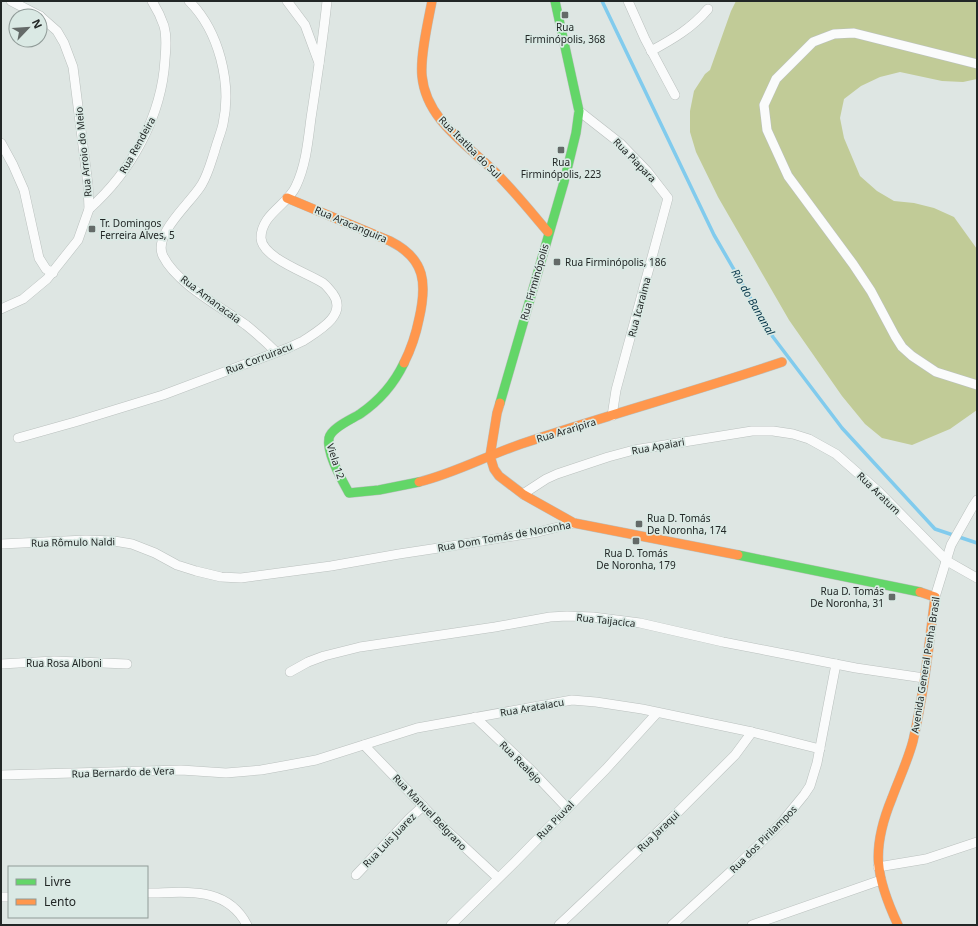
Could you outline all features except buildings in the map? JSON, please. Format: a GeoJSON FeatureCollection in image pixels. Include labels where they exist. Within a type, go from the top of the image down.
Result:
{"type":"FeatureCollection","features":[{"type":"Feature","properties":{"kind":"main road","name":"Rua Itatiba do Sul"},"geometry":{"type":"LineString","coordinates":[[432,1],[425,35],[422,76],[425,91],[436,114],[447,128],[495,173],[523,202],[548,232]]}},
{"type":"Feature","properties":{"kind":"main road","name":"Rua Firminópolis"},"geometry":{"type":"LineString","coordinates":[[490,456],[497,413],[576,133],[579,111],[555,1]]}},
{"type":"Feature","properties":{"kind":"main road","name":"Rua Aracanguira"},"geometry":{"type":"LineString","coordinates":[[287,198],[393,242],[404,249],[412,257],[423,278],[424,291],[417,330],[409,354],[399,373],[387,390],[375,403],[335,429]]}},
{"type":"Feature","properties":{"kind":"main road","name":"Rua Araripira"},"geometry":{"type":"LineString","coordinates":[[348,493],[389,489],[432,479],[527,442],[782,362]]}},
{"type":"Feature","properties":{"kind":"main road","name":"Viela 12"},"geometry":{"type":"LineString","coordinates":[[335,429],[330,434],[329,444],[338,471],[348,493]]}},
{"type":"Feature","properties":{"kind":"main road"},"geometry":{"type":"LineString","coordinates":[[490,456],[498,475],[522,494],[574,523]]}},
{"type":"Feature","properties":{"kind":"main road","name":"Rua Dom Tomás de Noronha"},"geometry":{"type":"LineString","coordinates":[[574,523],[894,586],[918,591],[935,597]]}},
{"type":"Feature","properties":{"kind":"main road","name":"Avenida General Penha Brasil"},"geometry":{"type":"LineString","coordinates":[[898,925],[880,880],[876,855],[882,826],[912,745],[924,678],[935,597]]}},
{"type":"Feature","properties":{"kind":"street","name":"Rua Arroio do Meio"},"geometry":{"type":"LineString","coordinates":[[11,1],[25,8]]}},
{"type":"Feature","properties":{"kind":"street","name":"Rua Rendeira"},"geometry":{"type":"LineString","coordinates":[[89,209],[104,196],[119,177],[146,131],[157,104],[165,66],[166,43],[161,15],[152,1]]}},
{"type":"Feature","properties":{"kind":"street","name":"Rua Amanacaia"},"geometry":{"type":"LineString","coordinates":[[188,1],[200,14],[216,46],[224,76],[226,97],[223,124],[206,177],[201,186],[170,226],[164,236],[161,250],[168,264],[188,283],[263,339],[275,351]]}},
{"type":"Feature","properties":{"kind":"street"},"geometry":{"type":"LineString","coordinates":[[287,1],[305,25],[320,64]]}},
{"type":"Feature","properties":{"kind":"street"},"geometry":{"type":"LineString","coordinates":[[287,198],[295,188],[305,156],[320,64],[327,1]]}},
{"type":"Feature","properties":{"kind":"street"},"geometry":{"type":"LineString","coordinates":[[628,1],[651,51],[675,94]]}},
{"type":"Feature","properties":{"kind":"street"},"geometry":{"type":"LineString","coordinates":[[651,51],[683,33],[700,19],[708,9]]}},
{"type":"Feature","properties":{"kind":"street","name":"Rua Arroio do Meio"},"geometry":{"type":"LineString","coordinates":[[1,309],[23,298],[39,287],[53,273],[78,240],[89,209],[88,185],[73,67],[64,43],[57,31],[48,23]]}},
{"type":"Feature","properties":{"kind":"street"},"geometry":{"type":"LineString","coordinates":[[977,64],[854,33],[834,34],[812,42],[776,79],[764,105],[767,130],[788,176],[853,264],[871,291],[902,347],[912,356],[936,372],[977,385]]}},
{"type":"Feature","properties":{"kind":"street","name":"Rua Piapara"},"geometry":{"type":"LineString","coordinates":[[579,111],[621,144],[647,171],[668,198]]}},
{"type":"Feature","properties":{"kind":"street"},"geometry":{"type":"LineString","coordinates":[[1,143],[24,190],[39,258],[46,269],[53,273]]}},
{"type":"Feature","properties":{"kind":"street","name":"Rua Corruiracu"},"geometry":{"type":"LineString","coordinates":[[18,438],[163,395],[275,351],[288,348],[314,334],[333,318],[337,310],[338,303],[329,289],[314,278],[277,259],[265,247],[262,241],[261,237],[263,226],[267,219],[287,198]]}},
{"type":"Feature","properties":{"kind":"street","name":"Rua Icaraima"},"geometry":{"type":"LineString","coordinates":[[612,416],[616,390],[668,198]]}},
{"type":"Feature","properties":{"kind":"street","name":"Rua Apaiari"},"geometry":{"type":"LineString","coordinates":[[522,494],[557,474],[634,450],[752,431],[773,431],[802,436]]}},
{"type":"Feature","properties":{"kind":"street","name":"Rua Aratum"},"geometry":{"type":"LineString","coordinates":[[802,436],[836,454],[865,478],[947,562],[977,578]]}},
{"type":"Feature","properties":{"kind":"street","name":"Avenida General Penha Brasil"},"geometry":{"type":"LineString","coordinates":[[935,597],[951,546],[977,500]]}},
{"type":"Feature","properties":{"kind":"street","name":"Rua Dom Tomás de Noronha"},"geometry":{"type":"LineString","coordinates":[[166,559],[204,574],[220,577],[241,578],[331,566],[538,532],[574,523]]}},
{"type":"Feature","properties":{"kind":"street","name":"Rua Rômulo Naldi"},"geometry":{"type":"LineString","coordinates":[[1,544],[86,540],[114,541],[132,544],[166,559]]}},
{"type":"Feature","properties":{"kind":"street","name":"Rua Taijacica"},"geometry":{"type":"LineString","coordinates":[[290,672],[318,658],[360,647],[567,616],[593,617],[640,623],[723,642],[856,668],[924,678]]}},
{"type":"Feature","properties":{"kind":"street","name":"Rua Rosa Alboni"},"geometry":{"type":"LineString","coordinates":[[1,664],[54,661],[127,664]]}},
{"type":"Feature","properties":{"kind":"street","name":"Rua dos Pirilampos"},"geometry":{"type":"LineString","coordinates":[[672,925],[739,864],[782,822],[793,810],[810,786],[820,749],[836,664]]}},
{"type":"Feature","properties":{"kind":"street","name":"Rua Arataiacu"},"geometry":{"type":"LineString","coordinates":[[246,771],[278,768],[298,764],[417,728],[572,700],[596,702],[657,713],[752,732],[820,749]]}},
{"type":"Feature","properties":{"kind":"street","name":"Rua Piuval"},"geometry":{"type":"LineString","coordinates":[[451,925],[614,760],[657,713]]}},
{"type":"Feature","properties":{"kind":"street","name":"Rua Realejo"},"geometry":{"type":"LineString","coordinates":[[475,717],[531,770],[566,808]]}},
{"type":"Feature","properties":{"kind":"street","name":"Rua Jaraqui"},"geometry":{"type":"LineString","coordinates":[[559,925],[664,826],[735,754],[752,732]]}},
{"type":"Feature","properties":{"kind":"street","name":"Rua Manuel Belgrano"},"geometry":{"type":"LineString","coordinates":[[364,744],[459,843],[498,878]]}},
{"type":"Feature","properties":{"kind":"street","name":"Rua Bernardo de Vera"},"geometry":{"type":"LineString","coordinates":[[1,775],[180,770],[226,773],[246,771]]}},
{"type":"Feature","properties":{"kind":"street","name":"Rua Luis Juarez"},"geometry":{"type":"LineString","coordinates":[[356,875],[423,806]]}},
{"type":"Feature","properties":{"kind":"street"},"geometry":{"type":"LineString","coordinates":[[878,867],[926,859],[977,842]]}},
{"type":"Feature","properties":{"kind":"street"},"geometry":{"type":"LineString","coordinates":[[752,925],[880,880]]}},
{"type":"Feature","properties":{"kind":"street"},"geometry":{"type":"LineString","coordinates":[[148,893],[213,895],[225,900],[233,906],[247,925]]}},
{"type":"Feature","properties":{"kind":"green space"},"geometry":{"type":"Polygon","coordinates":[[[736,1],[977,1],[977,79],[963,82],[942,81],[900,72],[880,77],[861,86],[844,99],[840,118],[844,138],[860,176],[877,191],[894,201],[914,203],[934,208],[954,217],[977,249],[977,410],[950,429],[912,445],[882,438],[865,424],[842,396],[789,320],[718,197],[696,152],[690,132],[690,111],[694,91],[705,74],[710,70],[736,1]]]}},
{"type":"Feature","properties":{"kind":"waterway","name":"Rio do Bananal"},"geometry":{"type":"LineString","coordinates":[[602,1],[714,235],[773,337],[842,428],[935,529],[977,543]]}},
{"type":"Feature","properties":{"kind":"traffic: fast"},"geometry":{"type":"LineString","coordinates":[[500,403],[564,182],[576,133],[579,111],[555,1]]}},
{"type":"Feature","properties":{"kind":"traffic: fast"},"geometry":{"type":"LineString","coordinates":[[404,363],[396,378],[380,398],[360,414],[342,424],[334,431],[329,438],[329,444],[332,459],[349,493],[379,490],[419,482]]}},
{"type":"Feature","properties":{"kind":"traffic: fast"},"geometry":{"type":"LineString","coordinates":[[738,555],[920,592]]}},
{"type":"Feature","properties":{"kind":"traffic: slow"},"geometry":{"type":"LineString","coordinates":[[432,1],[422,59],[422,76],[425,92],[431,106],[440,119],[461,142],[503,180],[548,232]]}},
{"type":"Feature","properties":{"kind":"traffic: slow"},"geometry":{"type":"LineString","coordinates":[[287,198],[390,241],[402,248],[417,264],[423,284],[422,306],[415,336],[404,363]]}},
{"type":"Feature","properties":{"kind":"traffic: slow"},"geometry":{"type":"LineString","coordinates":[[419,482],[445,474],[521,444],[782,362]]}},
{"type":"Feature","properties":{"kind":"traffic: slow"},"geometry":{"type":"LineString","coordinates":[[500,403],[490,456],[494,469],[499,476],[524,495],[574,523],[738,555]]}},
{"type":"Feature","properties":{"kind":"traffic: slow"},"geometry":{"type":"LineString","coordinates":[[898,925],[884,892],[878,862],[881,832],[885,816],[913,741],[923,687],[935,597],[920,592]]}},
{"type":"Feature","properties":{"kind":"place","name":"Rua Firminópolis, 368"},"geometry":{"type":"Point","coordinates":[565,15]}},
{"type":"Feature","properties":{"kind":"place","name":"Rua Firminópolis, 223"},"geometry":{"type":"Point","coordinates":[561,150]}},
{"type":"Feature","properties":{"kind":"place","name":"Tr. Domingos Ferreira Alves, 5"},"geometry":{"type":"Point","coordinates":[92,229]}},
{"type":"Feature","properties":{"kind":"place","name":"Rua Firminópolis, 186"},"geometry":{"type":"Point","coordinates":[557,262]}},
{"type":"Feature","properties":{"kind":"place","name":"Rua D. Tomás De Noronha, 174"},"geometry":{"type":"Point","coordinates":[639,524]}},
{"type":"Feature","properties":{"kind":"place","name":"Rua D. Tomás De Noronha, 179"},"geometry":{"type":"Point","coordinates":[636,541]}},
{"type":"Feature","properties":{"kind":"place","name":"Rua D. Tomás De Noronha, 31"},"geometry":{"type":"Point","coordinates":[892,597]}}]}
